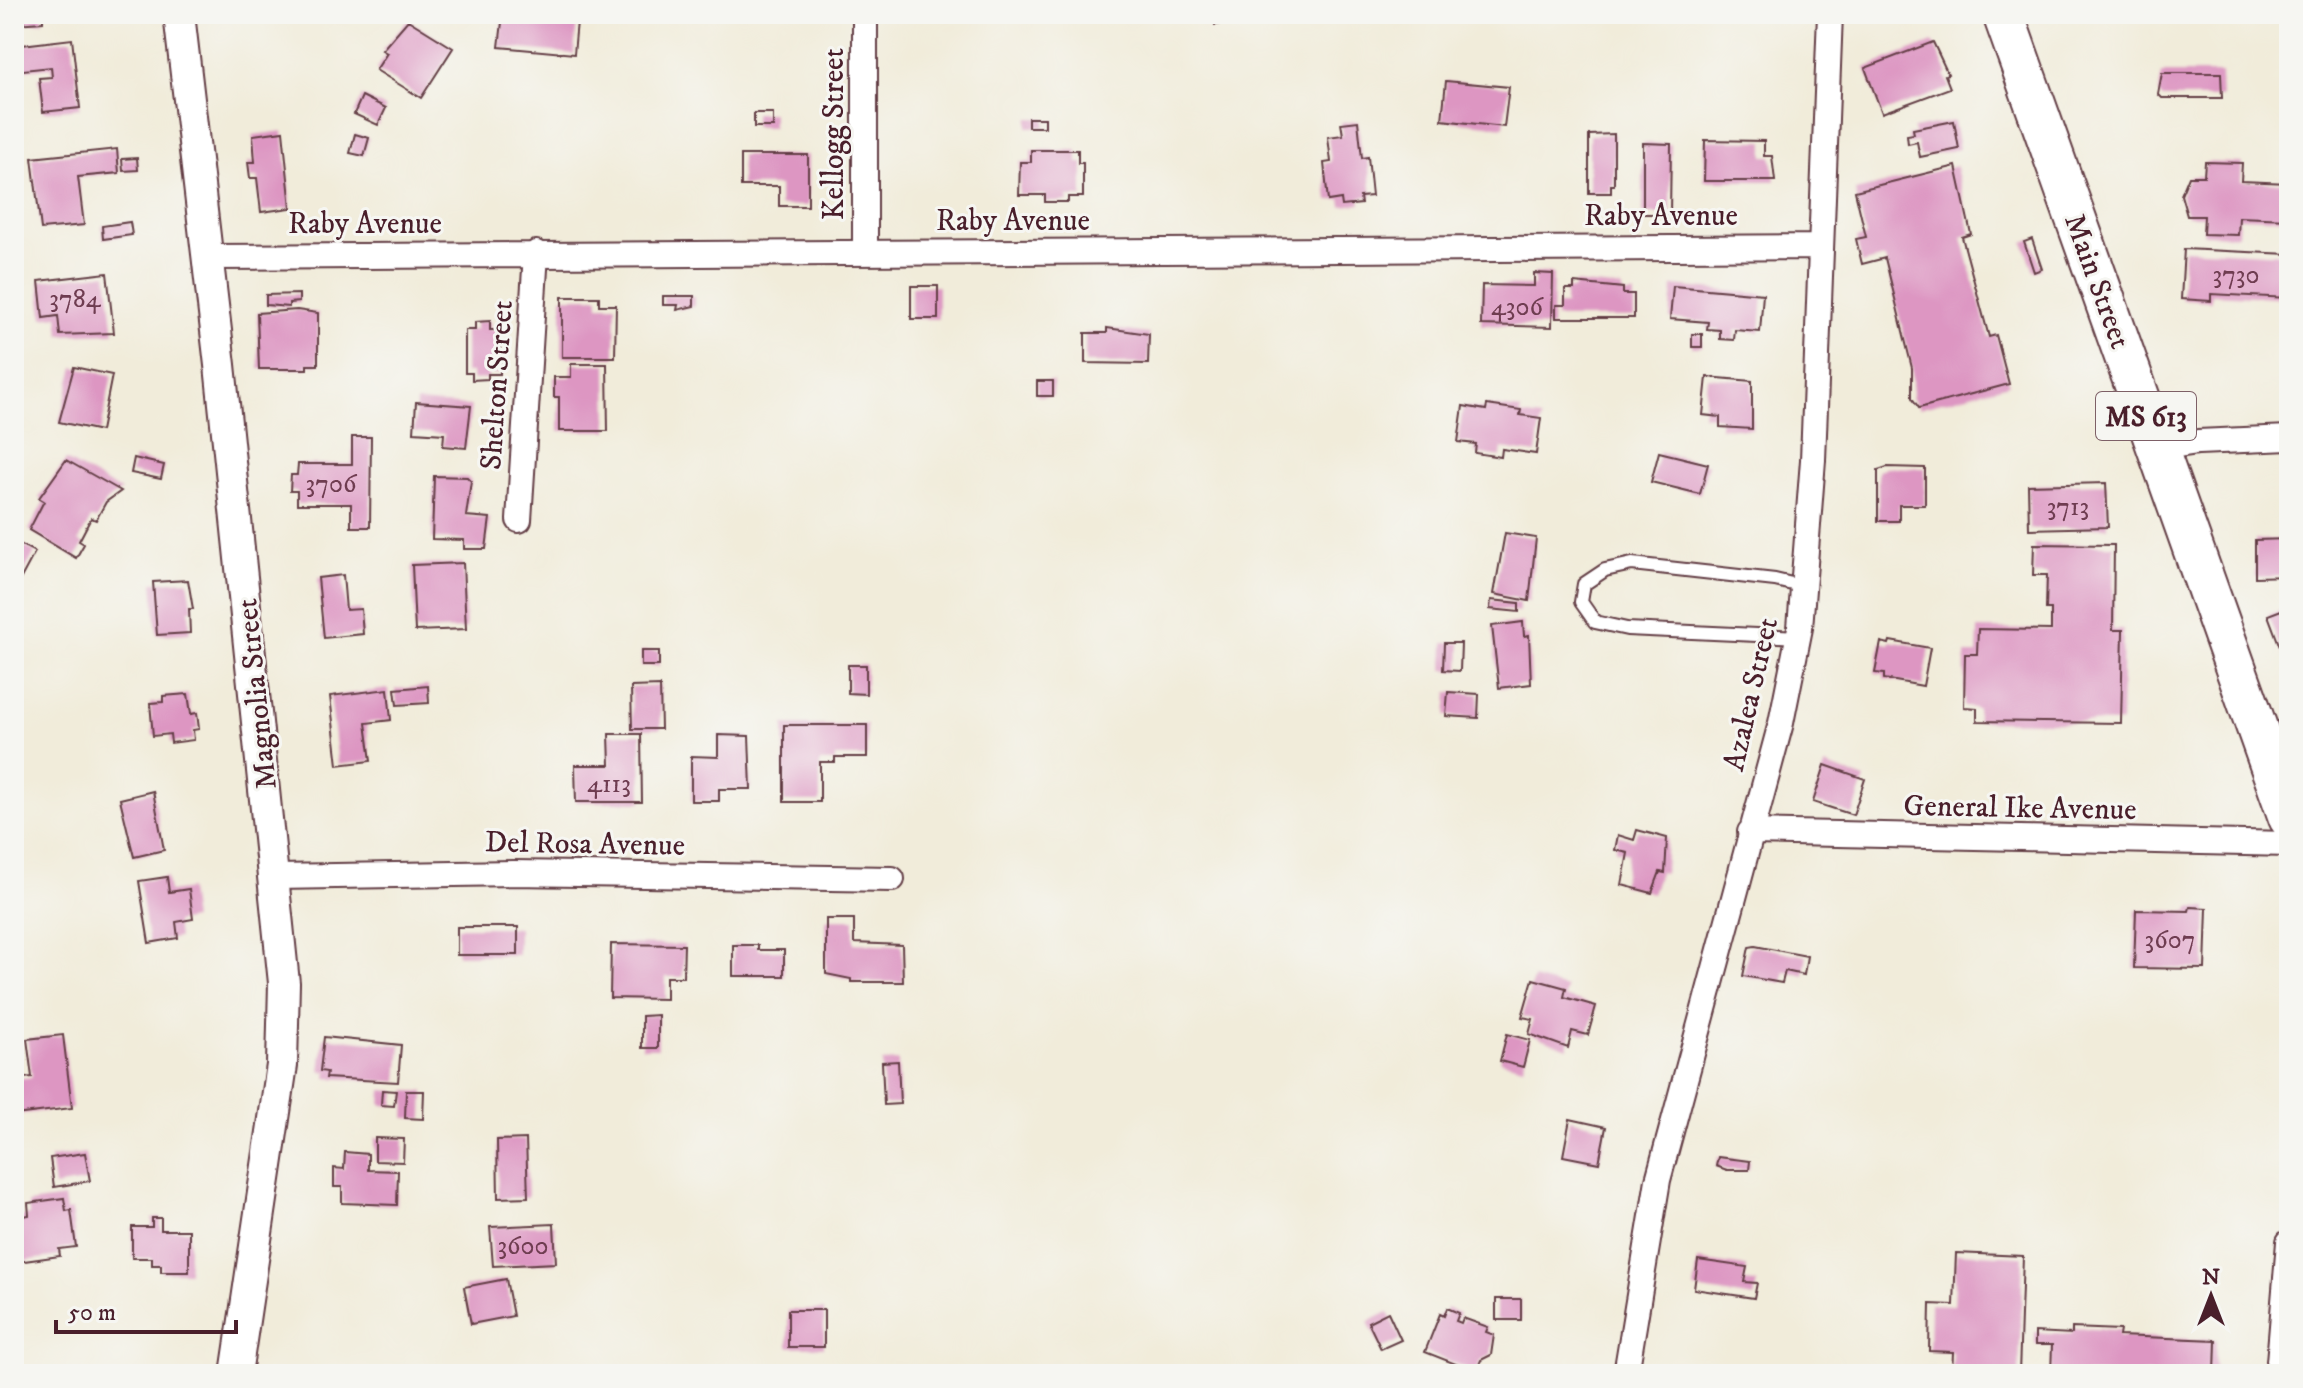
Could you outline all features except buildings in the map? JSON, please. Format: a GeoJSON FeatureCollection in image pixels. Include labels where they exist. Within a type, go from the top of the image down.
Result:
{"type":"FeatureCollection","features":[{"type":"Feature","properties":{"kind":"main road","name":"Main Street"},"geometry":{"type":"LineString","coordinates":[[2003,14],[2289,818]]}},
{"type":"Feature","properties":{"kind":"street","name":"Magnolia Street"},"geometry":{"type":"LineString","coordinates":[[179,14],[276,877],[284,983],[282,1065],[236,1374]]}},
{"type":"Feature","properties":{"kind":"street","name":"Kellogg Street"},"geometry":{"type":"LineString","coordinates":[[865,14],[865,253]]}},
{"type":"Feature","properties":{"kind":"street","name":"Azalea Street"},"geometry":{"type":"LineString","coordinates":[[1626,1374],[1658,1180],[1781,723],[1799,637],[1805,587],[1830,14]]}},
{"type":"Feature","properties":{"kind":"street","name":"Raby Avenue"},"geometry":{"type":"LineString","coordinates":[[206,257],[1821,247]]}},
{"type":"Feature","properties":{"kind":"street","name":"Shelton Street"},"geometry":{"type":"LineString","coordinates":[[519,520],[536,253]]}},
{"type":"Feature","properties":{"kind":"street"},"geometry":{"type":"LineString","coordinates":[[2158,448],[2198,442],[2289,438]]}},
{"type":"Feature","properties":{"kind":"street","name":"General Ike Avenue"},"geometry":{"type":"LineString","coordinates":[[1750,832],[2289,844]]}},
{"type":"Feature","properties":{"kind":"street","name":"Del Rosa Avenue"},"geometry":{"type":"LineString","coordinates":[[276,877],[514,873],[892,879]]}},
{"type":"Feature","properties":{"kind":"street"},"geometry":{"type":"LineString","coordinates":[[2278,1374],[2289,1242]]}},
{"type":"Feature","properties":{"kind":"lane"},"geometry":{"type":"LineString","coordinates":[[1799,637],[1782,633],[1711,635],[1627,629],[1595,622],[1581,602],[1584,584],[1605,570],[1632,564],[1775,580],[1805,587]]}}]}
